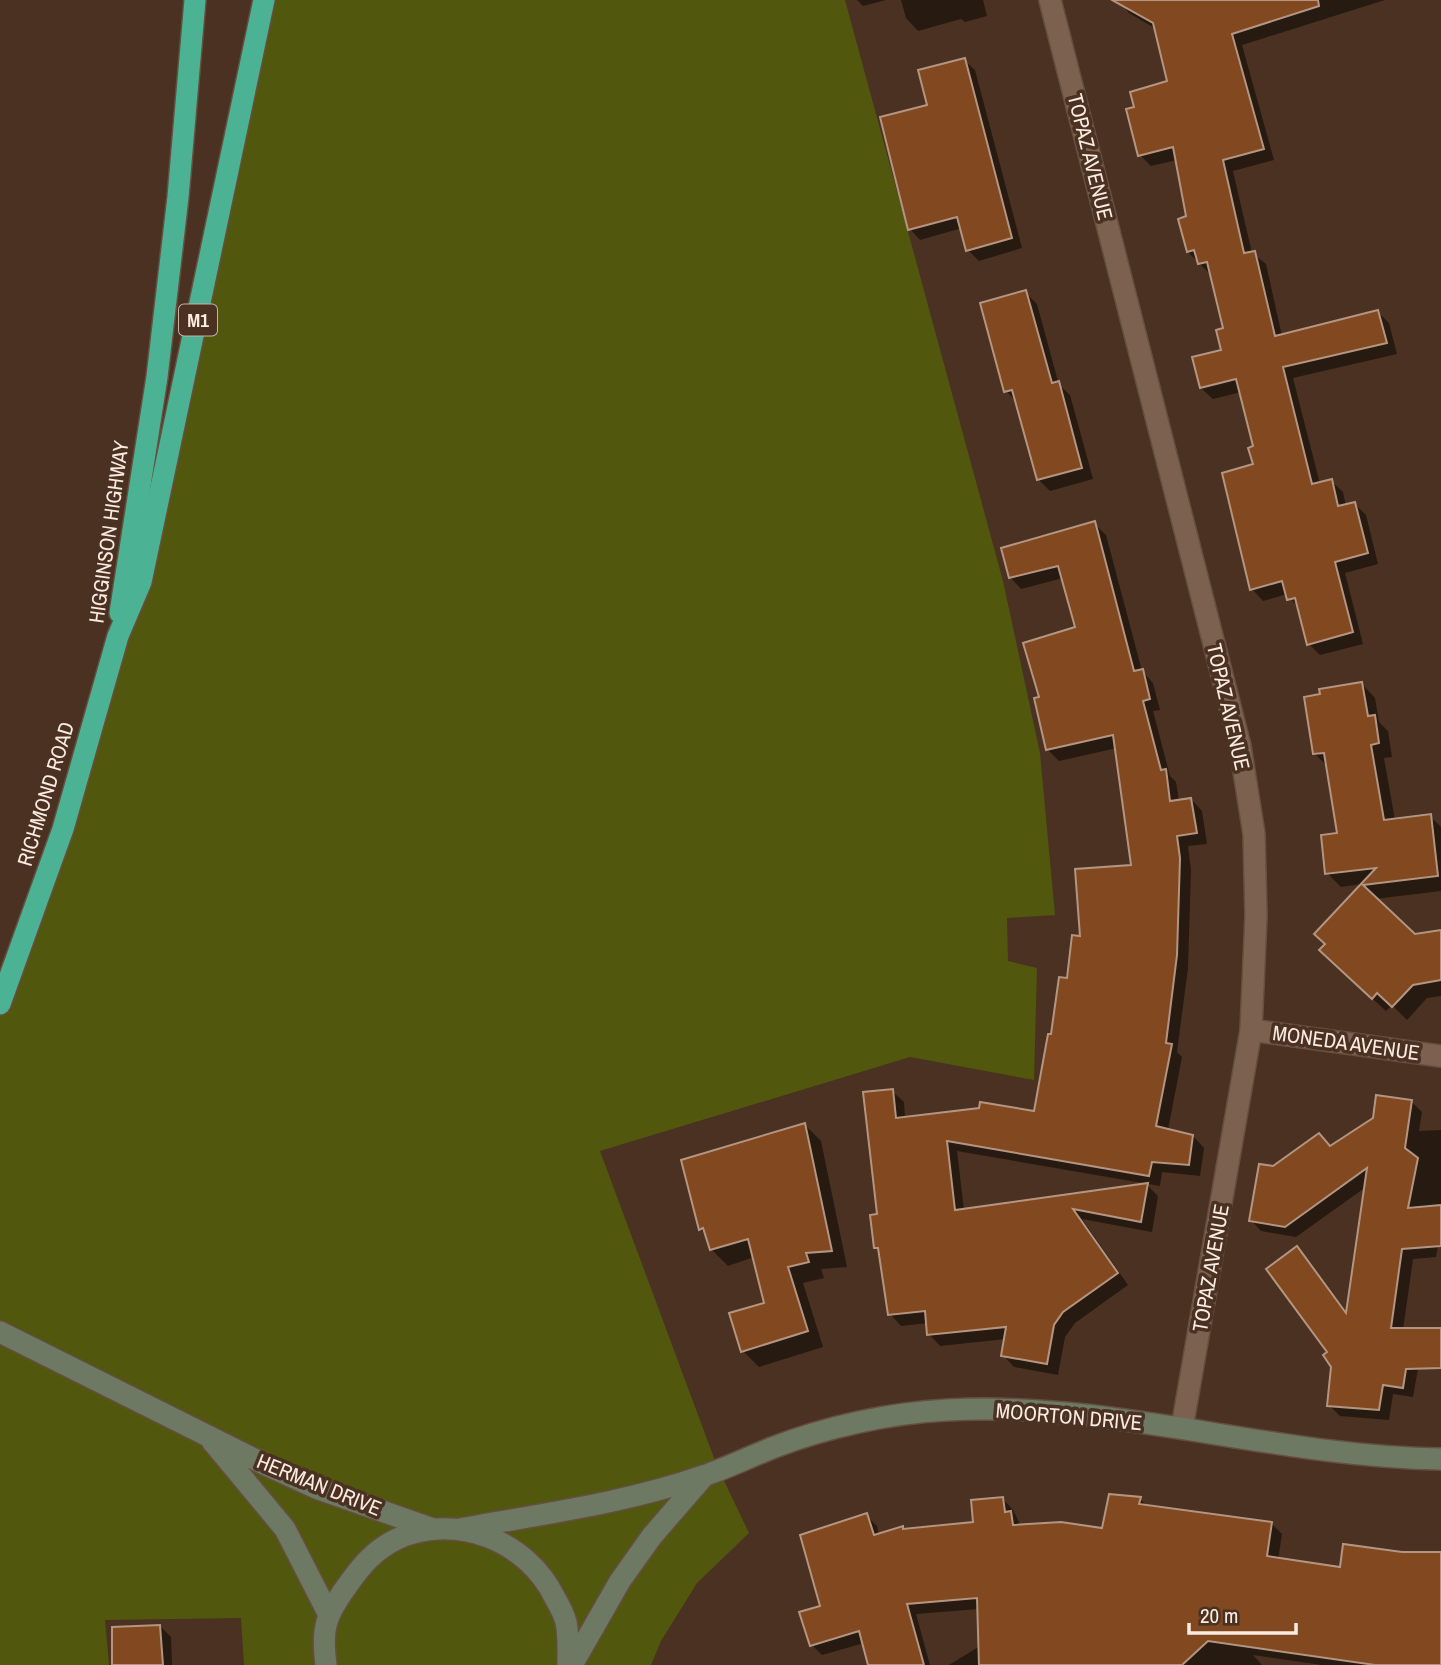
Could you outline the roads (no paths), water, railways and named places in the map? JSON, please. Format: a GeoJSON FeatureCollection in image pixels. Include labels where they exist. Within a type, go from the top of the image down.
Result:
{"type":"FeatureCollection","features":[{"type":"Feature","properties":{"kind":"highway","name":"HIGGINSON HIGHWAY"},"geometry":{"type":"LineString","coordinates":[[118,636],[124,582],[158,377],[178,197],[195,0]]}},
{"type":"Feature","properties":{"kind":"highway","name":"HIGGINSON HIGHWAY"},"geometry":{"type":"LineString","coordinates":[[118,636],[141,582],[167,469],[264,0]]}},
{"type":"Feature","properties":{"kind":"highway","name":"RICHMOND ROAD"},"geometry":{"type":"LineString","coordinates":[[0,1004],[63,829],[118,636]]}},
{"type":"Feature","properties":{"kind":"street","name":"TOPAZ AVENUE"},"geometry":{"type":"LineString","coordinates":[[1050,0],[1240,746],[1254,834],[1256,916],[1251,1030],[1182,1427]]}},
{"type":"Feature","properties":{"kind":"street","name":"MONEDA AVENUE"},"geometry":{"type":"LineString","coordinates":[[1251,1030],[1441,1056]]}},
{"type":"Feature","properties":{"kind":"street","name":"HERMAN DRIVE"},"geometry":{"type":"LineString","coordinates":[[0,1332],[316,1488],[433,1529]]}},
{"type":"Feature","properties":{"kind":"street","name":"MOORTON DRIVE"},"geometry":{"type":"LineString","coordinates":[[460,1529],[633,1494],[704,1476],[819,1432],[946,1409],[1062,1412],[1182,1427],[1313,1448],[1403,1459],[1441,1459]]}},
{"type":"Feature","properties":{"kind":"street","name":"HERMAN DRIVE"},"geometry":{"type":"LineString","coordinates":[[208,1437],[285,1529],[328,1613]]}},
{"type":"Feature","properties":{"kind":"street","name":"MOORTON DRIVE"},"geometry":{"type":"LineString","coordinates":[[570,1665],[620,1581],[652,1536],[704,1476]]}},
{"type":"Feature","properties":{"kind":"street"},"geometry":{"type":"LineString","coordinates":[[321,1659],[328,1613],[367,1558],[397,1539],[433,1529],[460,1529],[507,1544],[545,1576],[566,1621],[570,1665]]}}]}
